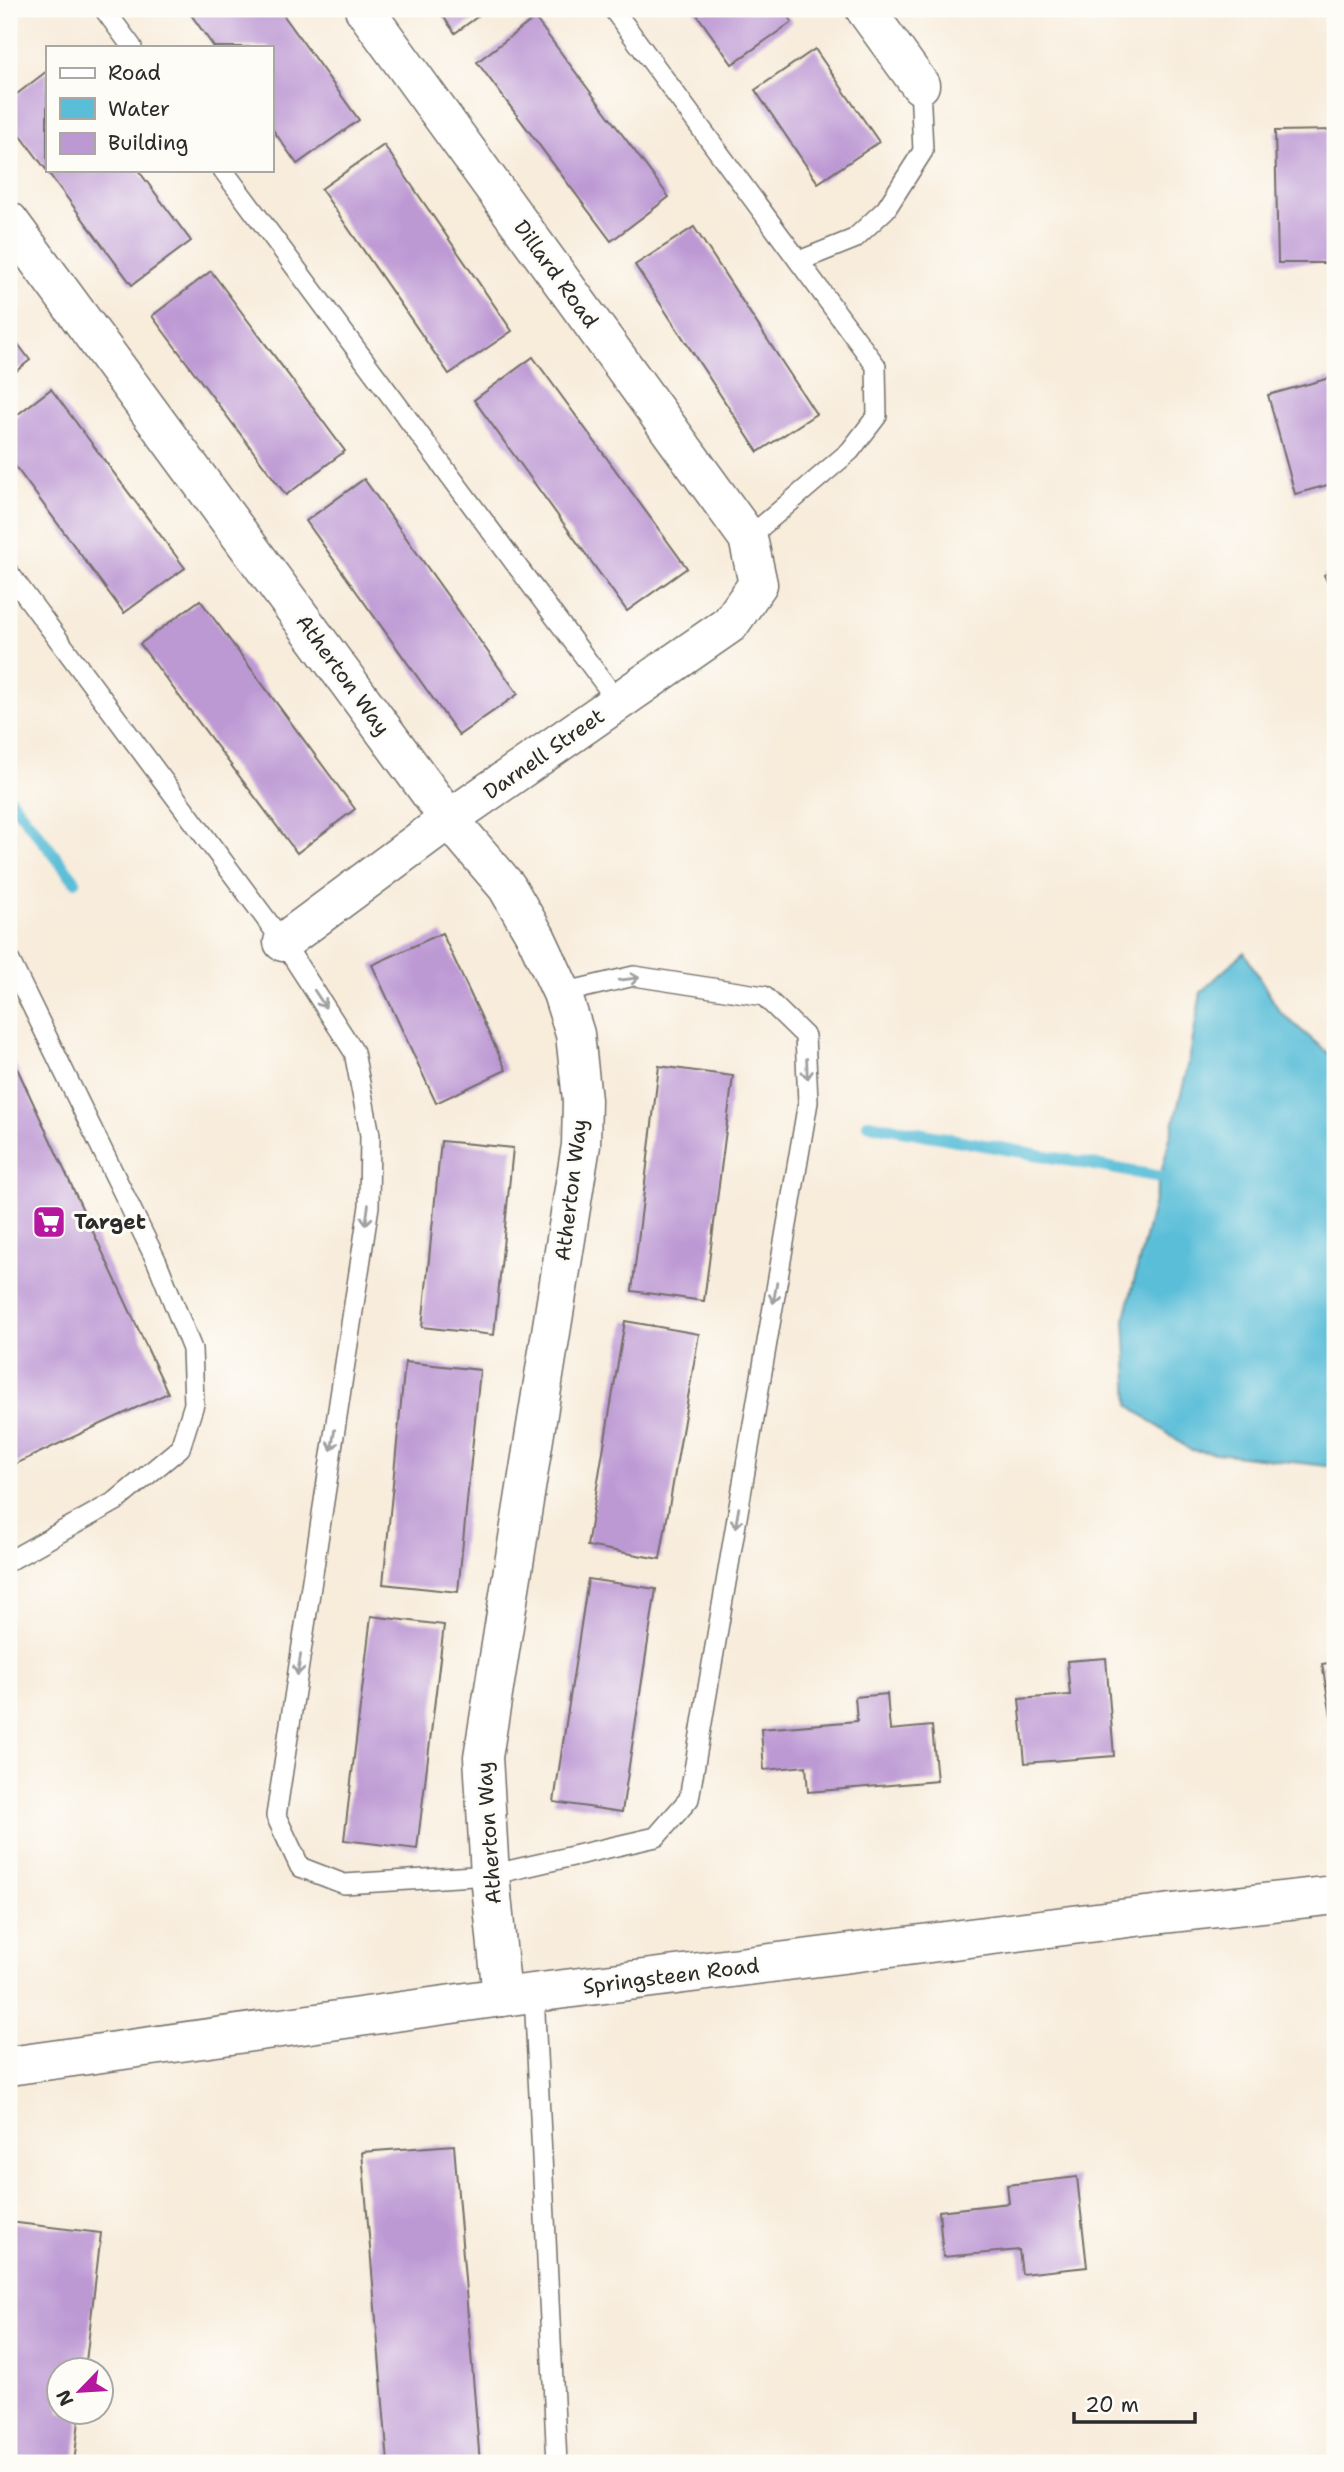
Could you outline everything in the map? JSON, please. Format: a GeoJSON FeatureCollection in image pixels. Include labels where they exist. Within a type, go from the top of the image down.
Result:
{"type":"FeatureCollection","features":[{"type":"Feature","properties":{"kind":"street","name":"Dillard Road"},"geometry":{"type":"LineString","coordinates":[[364,9],[748,538]]}},
{"type":"Feature","properties":{"kind":"street"},"geometry":{"type":"LineString","coordinates":[[865,9],[920,85]]}},
{"type":"Feature","properties":{"kind":"street","name":"Atherton Way"},"geometry":{"type":"LineString","coordinates":[[9,221],[449,820],[507,887],[536,937],[562,993],[575,1034],[582,1100],[581,1145],[482,1757],[490,1875],[518,1995]]}},
{"type":"Feature","properties":{"kind":"street","name":"Darnell Street"},"geometry":{"type":"LineString","coordinates":[[282,942],[449,820],[730,624],[758,583],[748,538]]}},
{"type":"Feature","properties":{"kind":"street","name":"Springsteen Road"},"geometry":{"type":"LineString","coordinates":[[9,2066],[518,1995],[1136,1917],[1335,1895]]}},
{"type":"Feature","properties":{"kind":"lane"},"geometry":{"type":"LineString","coordinates":[[104,9],[131,46]]}},
{"type":"Feature","properties":{"kind":"lane"},"geometry":{"type":"LineString","coordinates":[[614,9],[876,366],[877,416],[849,452],[748,538]]}},
{"type":"Feature","properties":{"kind":"lane"},"geometry":{"type":"LineString","coordinates":[[799,261],[854,239],[886,209],[923,151],[920,85]]}},
{"type":"Feature","properties":{"kind":"lane"},"geometry":{"type":"LineString","coordinates":[[224,172],[618,702]]}},
{"type":"Feature","properties":{"kind":"lane"},"geometry":{"type":"LineString","coordinates":[[9,573],[282,942],[354,1052],[370,1135],[369,1206],[276,1816],[300,1867],[344,1884],[490,1875],[656,1837],[689,1800],[808,1102],[805,1036],[764,996],[634,976],[562,993]]}},
{"type":"Feature","properties":{"kind":"lane"},"geometry":{"type":"LineString","coordinates":[[9,959],[157,1262],[192,1349],[194,1404],[180,1448],[116,1502],[9,1561]]}},
{"type":"Feature","properties":{"kind":"lane"},"geometry":{"type":"LineString","coordinates":[[518,1995],[557,2463]]}},
{"type":"Feature","properties":{"kind":"water"},"geometry":{"type":"Polygon","coordinates":[[[1244,952],[1280,1012],[1335,1059],[1335,1467],[1190,1450],[1129,1405],[1125,1317],[1189,1062],[1201,992],[1244,952]]]}},
{"type":"Feature","properties":{"kind":"building"},"geometry":{"type":"Polygon","coordinates":[[[187,9],[279,9],[359,120],[297,164],[273,130],[273,46],[213,46],[187,9]]]}},
{"type":"Feature","properties":{"kind":"building"},"geometry":{"type":"Polygon","coordinates":[[[438,9],[488,9],[455,33],[438,9]]]}},
{"type":"Feature","properties":{"kind":"building"},"geometry":{"type":"Polygon","coordinates":[[[693,9],[783,9],[792,22],[732,64],[693,9]]]}},
{"type":"Feature","properties":{"kind":"building"},"geometry":{"type":"Polygon","coordinates":[[[535,18],[669,197],[611,241],[477,62],[535,18]]]}},
{"type":"Feature","properties":{"kind":"building"},"geometry":{"type":"Polygon","coordinates":[[[815,49],[879,142],[818,183],[755,90],[815,49]]]}},
{"type":"Feature","properties":{"kind":"building"},"geometry":{"type":"Polygon","coordinates":[[[46,72],[46,170],[9,120],[9,100],[46,72]]]}},
{"type":"Feature","properties":{"kind":"building"},"geometry":{"type":"Polygon","coordinates":[[[1335,130],[1335,263],[1278,263],[1275,131],[1335,130]]]}},
{"type":"Feature","properties":{"kind":"building"},"geometry":{"type":"Polygon","coordinates":[[[384,145],[512,331],[449,374],[321,189],[384,145]]]}},
{"type":"Feature","properties":{"kind":"building"},"geometry":{"type":"Polygon","coordinates":[[[48,172],[139,172],[191,241],[132,285],[48,172]]]}},
{"type":"Feature","properties":{"kind":"building"},"geometry":{"type":"Polygon","coordinates":[[[694,227],[816,414],[758,452],[635,265],[694,227]]]}},
{"type":"Feature","properties":{"kind":"building"},"geometry":{"type":"Polygon","coordinates":[[[211,271],[345,451],[286,495],[152,316],[211,271]]]}},
{"type":"Feature","properties":{"kind":"building"},"geometry":{"type":"Polygon","coordinates":[[[9,332],[30,360],[9,377],[9,332]]]}},
{"type":"Feature","properties":{"kind":"building"},"geometry":{"type":"Polygon","coordinates":[[[533,357],[687,568],[627,611],[474,400],[533,357]]]}},
{"type":"Feature","properties":{"kind":"building"},"geometry":{"type":"Polygon","coordinates":[[[1330,378],[1335,398],[1335,483],[1295,494],[1268,395],[1330,378]]]}},
{"type":"Feature","properties":{"kind":"building"},"geometry":{"type":"Polygon","coordinates":[[[51,389],[185,568],[124,613],[9,458],[9,421],[51,389]]]}},
{"type":"Feature","properties":{"kind":"building"},"geometry":{"type":"Polygon","coordinates":[[[364,479],[518,694],[459,735],[306,521],[364,479]]]}},
{"type":"Feature","properties":{"kind":"building"},"geometry":{"type":"Polygon","coordinates":[[[1335,569],[1335,598],[1324,575],[1335,569]]]}},
{"type":"Feature","properties":{"kind":"building"},"geometry":{"type":"Polygon","coordinates":[[[200,600],[355,809],[297,853],[140,644],[200,600]]]}},
{"type":"Feature","properties":{"kind":"building"},"geometry":{"type":"Polygon","coordinates":[[[442,933],[506,1070],[436,1103],[372,965],[442,933]]]}},
{"type":"Feature","properties":{"kind":"building","name":"Target"},"geometry":{"type":"Polygon","coordinates":[[[9,1051],[168,1393],[9,1467],[9,1051]]]}},
{"type":"Feature","properties":{"kind":"building"},"geometry":{"type":"Polygon","coordinates":[[[659,1066],[733,1076],[704,1301],[632,1291],[659,1066]]]}},
{"type":"Feature","properties":{"kind":"building"},"geometry":{"type":"Polygon","coordinates":[[[441,1141],[513,1148],[494,1335],[422,1327],[441,1141]]]}},
{"type":"Feature","properties":{"kind":"building"},"geometry":{"type":"Polygon","coordinates":[[[625,1321],[699,1334],[660,1559],[587,1546],[625,1321]]]}},
{"type":"Feature","properties":{"kind":"building"},"geometry":{"type":"Polygon","coordinates":[[[405,1362],[480,1370],[458,1592],[383,1584],[405,1362]]]}},
{"type":"Feature","properties":{"kind":"building"},"geometry":{"type":"Polygon","coordinates":[[[588,1579],[656,1589],[622,1812],[554,1802],[588,1579]]]}},
{"type":"Feature","properties":{"kind":"building"},"geometry":{"type":"Polygon","coordinates":[[[371,1616],[444,1625],[417,1849],[344,1840],[371,1616]]]}},
{"type":"Feature","properties":{"kind":"building"},"geometry":{"type":"Polygon","coordinates":[[[1106,1658],[1114,1756],[1025,1763],[1019,1699],[1070,1695],[1067,1661],[1106,1658]]]}},
{"type":"Feature","properties":{"kind":"building"},"geometry":{"type":"Polygon","coordinates":[[[1335,1662],[1335,1733],[1334,1733],[1322,1664],[1335,1662]]]}},
{"type":"Feature","properties":{"kind":"building"},"geometry":{"type":"Polygon","coordinates":[[[887,1694],[890,1730],[932,1726],[937,1781],[808,1792],[806,1766],[764,1770],[761,1729],[857,1721],[855,1697],[887,1694]]]}},
{"type":"Feature","properties":{"kind":"building"},"geometry":{"type":"Polygon","coordinates":[[[454,2145],[480,2463],[388,2463],[362,2152],[454,2145]]]}},
{"type":"Feature","properties":{"kind":"building"},"geometry":{"type":"Polygon","coordinates":[[[1077,2177],[1087,2267],[1022,2274],[1019,2250],[943,2257],[939,2211],[1009,2203],[1007,2185],[1077,2177]]]}},
{"type":"Feature","properties":{"kind":"building"},"geometry":{"type":"Polygon","coordinates":[[[9,2222],[101,2233],[87,2356],[46,2356],[46,2426],[78,2426],[74,2463],[9,2463],[9,2222]]]}},
{"type":"Feature","properties":{"kind":"waterway"},"geometry":{"type":"LineString","coordinates":[[9,798],[75,881]]}},
{"type":"Feature","properties":{"kind":"waterway"},"geometry":{"type":"LineString","coordinates":[[868,1124],[1161,1177]]}},
{"type":"Feature","properties":{"kind":"place","name":"Target"},"geometry":{"type":"Point","coordinates":[49,1222]}}]}
